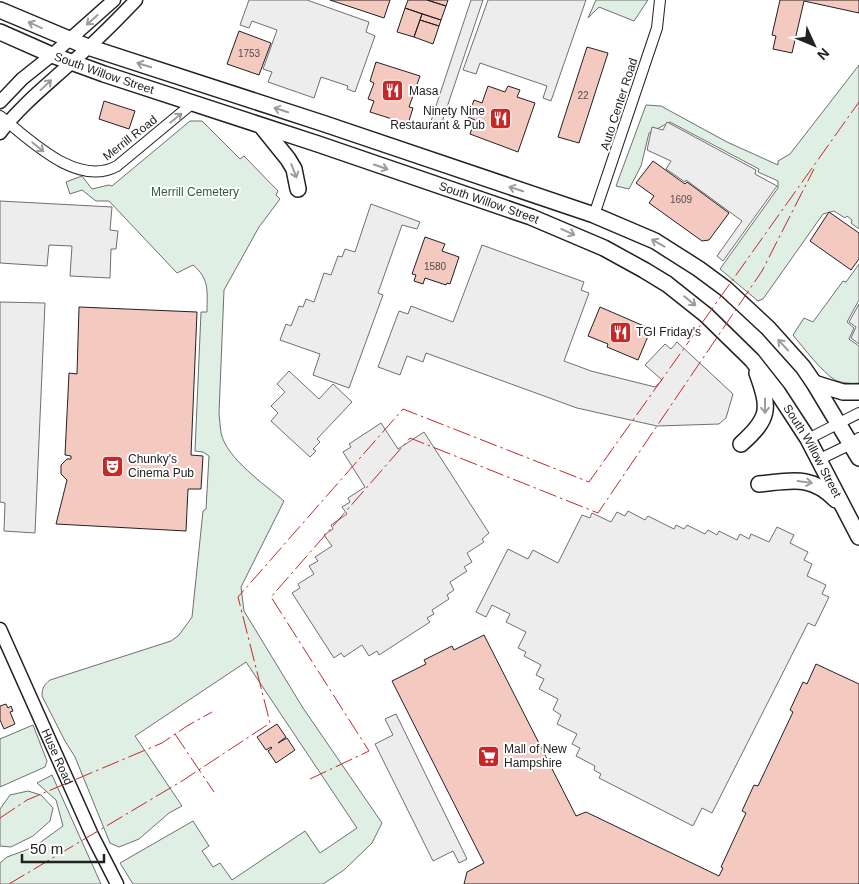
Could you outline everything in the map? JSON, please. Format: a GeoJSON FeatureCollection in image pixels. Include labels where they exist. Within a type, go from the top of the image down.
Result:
{"type":"FeatureCollection","features":[{"type":"Feature","properties":{"kind":"main road","name":"South Willow Street"},"geometry":{"type":"LineString","coordinates":[[0,10],[88,47],[322,122],[594,215],[655,242],[700,269],[726,289],[768,328],[814,382],[839,424],[855,441],[859,458]]}},
{"type":"Feature","properties":{"kind":"main road","name":"South Willow Street"},"geometry":{"type":"LineString","coordinates":[[0,32],[71,63],[531,217],[604,248],[644,270],[686,298],[752,360],[778,393],[808,439],[859,537]]}},
{"type":"Feature","properties":{"kind":"main road"},"geometry":{"type":"LineString","coordinates":[[263,128],[296,172],[298,189]]}},
{"type":"Feature","properties":{"kind":"main road"},"geometry":{"type":"LineString","coordinates":[[741,444],[760,426],[766,410],[764,393],[752,360]]}},
{"type":"Feature","properties":{"kind":"main road"},"geometry":{"type":"LineString","coordinates":[[814,382],[843,392],[859,392]]}},
{"type":"Feature","properties":{"kind":"main road"},"geometry":{"type":"LineString","coordinates":[[758,484],[809,482],[826,490],[842,507]]}},
{"type":"Feature","properties":{"kind":"street"},"geometry":{"type":"LineString","coordinates":[[0,102],[22,79],[114,0]]}},
{"type":"Feature","properties":{"kind":"street"},"geometry":{"type":"LineString","coordinates":[[0,133],[4,119],[25,104],[71,63],[136,0]]}},
{"type":"Feature","properties":{"kind":"street","name":"Auto Center Road"},"geometry":{"type":"LineString","coordinates":[[594,215],[657,28],[660,0]]}},
{"type":"Feature","properties":{"kind":"street","name":"Merrill Road"},"geometry":{"type":"LineString","coordinates":[[4,119],[42,151],[54,158],[86,170],[102,172],[117,166],[193,103]]}},
{"type":"Feature","properties":{"kind":"street"},"geometry":{"type":"LineString","coordinates":[[808,439],[859,413]]}},
{"type":"Feature","properties":{"kind":"street"},"geometry":{"type":"LineString","coordinates":[[818,460],[855,441]]}},
{"type":"Feature","properties":{"kind":"street","name":"Huse Road"},"geometry":{"type":"LineString","coordinates":[[0,629],[92,836],[117,884]]}},
{"type":"Feature","properties":{"kind":"green space"},"geometry":{"type":"Polygon","coordinates":[[[596,0],[648,0],[634,21],[599,7],[588,18],[596,0]]]}},
{"type":"Feature","properties":{"kind":"green space"},"geometry":{"type":"Polygon","coordinates":[[[859,65],[859,229],[851,223],[852,220],[847,216],[845,218],[834,211],[823,214],[763,299],[758,301],[720,269],[778,188],[778,181],[758,172],[759,169],[670,122],[649,133],[641,166],[629,189],[616,186],[646,105],[661,106],[727,142],[778,165],[778,161],[790,154],[859,65]]]}},
{"type":"Feature","properties":{"kind":"green space","name":"Merrill Cemetery"},"geometry":{"type":"Polygon","coordinates":[[[190,121],[202,121],[240,159],[244,156],[278,191],[276,195],[280,199],[259,227],[224,290],[219,414],[221,433],[231,452],[247,470],[284,501],[241,587],[244,611],[303,708],[382,823],[372,843],[344,870],[323,884],[133,884],[120,863],[193,821],[209,846],[202,851],[213,867],[220,863],[232,880],[305,831],[320,853],[357,828],[246,662],[135,736],[182,806],[169,813],[139,839],[119,847],[110,843],[75,757],[42,696],[46,683],[50,680],[171,641],[179,635],[192,617],[203,511],[206,509],[209,456],[203,452],[195,451],[201,312],[207,312],[205,281],[193,265],[177,273],[109,201],[96,201],[82,190],[70,194],[66,182],[82,176],[92,189],[112,186],[190,121]]]}},
{"type":"Feature","properties":{"kind":"green space"},"geometry":{"type":"Polygon","coordinates":[[[859,264],[859,300],[847,322],[854,328],[849,339],[859,346],[859,383],[847,383],[835,380],[824,371],[793,335],[804,318],[813,322],[843,281],[846,282],[859,264]]]}},
{"type":"Feature","properties":{"kind":"green space"},"geometry":{"type":"Polygon","coordinates":[[[33,725],[47,761],[45,767],[0,787],[0,739],[33,725]]]}},
{"type":"Feature","properties":{"kind":"green space"},"geometry":{"type":"Polygon","coordinates":[[[52,775],[101,884],[0,884],[0,863],[7,857],[34,847],[63,826],[56,800],[37,783],[52,775]]]}},
{"type":"Feature","properties":{"kind":"green space"},"geometry":{"type":"Polygon","coordinates":[[[28,791],[41,795],[53,808],[50,821],[33,836],[11,847],[0,846],[0,809],[10,795],[28,791]]]}},
{"type":"Feature","properties":{"kind":"shaded area"},"geometry":{"type":"Polygon","coordinates":[[[249,0],[307,0],[369,22],[366,32],[375,36],[355,92],[347,89],[348,86],[321,77],[314,98],[268,82],[272,72],[263,69],[277,30],[252,21],[249,28],[240,25],[249,0]]]}},
{"type":"Feature","properties":{"kind":"shaded area"},"geometry":{"type":"Polygon","coordinates":[[[471,0],[483,0],[440,128],[430,124],[471,0]]]}},
{"type":"Feature","properties":{"kind":"shaded area"},"geometry":{"type":"Polygon","coordinates":[[[488,0],[586,0],[551,101],[543,98],[547,86],[480,63],[476,74],[463,70],[488,0]]]}},
{"type":"Feature","properties":{"kind":"shaded area"},"geometry":{"type":"Polygon","coordinates":[[[667,122],[756,170],[755,174],[777,186],[723,261],[717,256],[742,221],[686,180],[685,182],[666,169],[671,161],[647,150],[652,127],[663,130],[667,122]]]}},
{"type":"Feature","properties":{"kind":"shaded area"},"geometry":{"type":"Polygon","coordinates":[[[0,201],[112,207],[110,230],[118,231],[116,249],[111,249],[110,278],[70,276],[72,246],[49,245],[47,266],[0,263],[0,201]]]}},
{"type":"Feature","properties":{"kind":"shaded area"},"geometry":{"type":"Polygon","coordinates":[[[371,204],[420,222],[417,229],[402,225],[378,293],[383,295],[349,388],[313,375],[320,354],[280,340],[286,324],[291,326],[299,306],[303,307],[306,299],[314,302],[324,273],[331,275],[338,256],[342,257],[345,249],[355,252],[371,204]]]}},
{"type":"Feature","properties":{"kind":"shaded area"},"geometry":{"type":"Polygon","coordinates":[[[482,245],[584,282],[581,290],[589,293],[564,361],[591,371],[655,387],[662,380],[645,365],[665,344],[671,349],[677,342],[733,394],[726,418],[719,424],[657,426],[577,408],[426,353],[423,362],[407,356],[400,375],[378,367],[399,311],[408,314],[411,306],[453,322],[482,245]]]}},
{"type":"Feature","properties":{"kind":"shaded area"},"geometry":{"type":"Polygon","coordinates":[[[0,302],[45,303],[35,533],[4,531],[5,503],[0,502],[0,302]]]}},
{"type":"Feature","properties":{"kind":"shaded area"},"geometry":{"type":"Polygon","coordinates":[[[859,304],[859,344],[851,338],[856,327],[849,322],[859,304]]]}},
{"type":"Feature","properties":{"kind":"shaded area"},"geometry":{"type":"Polygon","coordinates":[[[289,371],[319,399],[333,384],[352,402],[317,439],[320,442],[313,449],[316,451],[310,457],[271,421],[278,413],[271,406],[285,392],[277,384],[289,371]]]}},
{"type":"Feature","properties":{"kind":"shaded area"},"geometry":{"type":"Polygon","coordinates":[[[381,423],[398,449],[424,432],[489,533],[482,539],[484,542],[467,553],[472,562],[464,567],[467,571],[450,582],[454,590],[447,595],[449,599],[432,610],[434,614],[427,618],[430,622],[379,655],[377,651],[369,656],[362,645],[344,657],[341,653],[334,658],[292,593],[300,588],[298,584],[314,574],[309,566],[318,561],[315,557],[332,546],[324,535],[333,529],[331,525],[347,514],[342,507],[350,502],[348,498],[365,487],[343,452],[351,447],[349,444],[381,423]]]}},
{"type":"Feature","properties":{"kind":"shaded area"},"geometry":{"type":"Polygon","coordinates":[[[628,511],[645,520],[648,516],[674,529],[676,525],[684,529],[687,525],[705,534],[708,530],[717,535],[719,531],[737,540],[740,534],[749,539],[751,534],[769,542],[777,527],[794,535],[790,543],[808,552],[804,560],[812,564],[807,576],[826,585],[822,594],[829,597],[815,626],[808,623],[712,813],[702,808],[693,826],[599,778],[601,774],[594,770],[595,766],[576,756],[580,748],[572,744],[577,734],[557,724],[561,715],[553,710],[558,699],[539,689],[544,679],[536,675],[541,665],[524,656],[526,652],[518,648],[526,632],[506,622],[510,614],[492,605],[486,617],[476,612],[508,549],[528,559],[533,550],[558,563],[582,515],[590,518],[592,513],[611,522],[617,512],[625,516],[628,511]]]}},
{"type":"Feature","properties":{"kind":"shaded area"},"geometry":{"type":"Polygon","coordinates":[[[396,714],[467,859],[459,863],[453,851],[433,861],[375,744],[393,735],[385,719],[396,714]]]}},
{"type":"Feature","properties":{"kind":"building"},"geometry":{"type":"Polygon","coordinates":[[[330,0],[390,0],[384,18],[330,0]]]}},
{"type":"Feature","properties":{"kind":"building"},"geometry":{"type":"Polygon","coordinates":[[[408,0],[427,0],[446,6],[441,20],[405,8],[408,0]]]}},
{"type":"Feature","properties":{"kind":"building"},"geometry":{"type":"Polygon","coordinates":[[[427,0],[448,0],[446,6],[427,0]]]}},
{"type":"Feature","properties":{"kind":"building"},"geometry":{"type":"Polygon","coordinates":[[[780,0],[859,0],[859,13],[804,1],[792,53],[773,49],[776,36],[772,35],[780,0]]]}},
{"type":"Feature","properties":{"kind":"building"},"geometry":{"type":"Polygon","coordinates":[[[405,8],[422,14],[414,37],[397,32],[405,8]]]}},
{"type":"Feature","properties":{"kind":"building"},"geometry":{"type":"Polygon","coordinates":[[[422,14],[441,20],[439,26],[420,20],[422,14]]]}},
{"type":"Feature","properties":{"kind":"building"},"geometry":{"type":"Polygon","coordinates":[[[420,20],[439,26],[433,44],[414,37],[420,20]]]}},
{"type":"Feature","properties":{"kind":"building"},"geometry":{"type":"Polygon","coordinates":[[[239,31],[271,43],[259,75],[227,64],[239,31]]]}},
{"type":"Feature","properties":{"kind":"building"},"geometry":{"type":"Polygon","coordinates":[[[587,47],[608,53],[579,143],[558,137],[587,47]]]}},
{"type":"Feature","properties":{"kind":"building","name":"Masa"},"geometry":{"type":"Polygon","coordinates":[[[376,62],[420,76],[409,107],[413,108],[408,124],[370,112],[374,101],[368,99],[374,83],[370,81],[376,62]]]}},
{"type":"Feature","properties":{"kind":"building","name":"Ninety Nine Restaurant & Pub"},"geometry":{"type":"Polygon","coordinates":[[[488,86],[505,92],[508,86],[520,90],[517,97],[535,103],[518,152],[470,134],[475,120],[468,117],[474,100],[482,103],[488,86]]]}},
{"type":"Feature","properties":{"kind":"building"},"geometry":{"type":"Polygon","coordinates":[[[104,101],[135,111],[129,129],[99,119],[104,101]]]}},
{"type":"Feature","properties":{"kind":"building"},"geometry":{"type":"Polygon","coordinates":[[[653,161],[685,184],[687,182],[729,213],[709,240],[702,241],[649,203],[654,196],[636,183],[653,161]]]}},
{"type":"Feature","properties":{"kind":"building"},"geometry":{"type":"Polygon","coordinates":[[[829,212],[859,233],[859,259],[851,270],[810,241],[829,212]]]}},
{"type":"Feature","properties":{"kind":"building"},"geometry":{"type":"Polygon","coordinates":[[[425,237],[445,244],[442,251],[459,257],[450,284],[447,283],[446,285],[425,278],[423,284],[414,281],[416,275],[412,274],[425,237]]]}},
{"type":"Feature","properties":{"kind":"building"},"geometry":{"type":"Polygon","coordinates":[[[79,307],[197,312],[191,455],[203,456],[201,489],[188,489],[186,531],[56,524],[67,480],[61,474],[61,465],[67,459],[71,459],[71,456],[65,455],[69,373],[77,374],[79,307]]]}},
{"type":"Feature","properties":{"kind":"building","name":"TGI Friday's"},"geometry":{"type":"Polygon","coordinates":[[[600,307],[651,329],[638,360],[607,347],[608,344],[588,336],[600,307]]]}},
{"type":"Feature","properties":{"kind":"building","name":"Mall of New Hampshire"},"geometry":{"type":"Polygon","coordinates":[[[484,635],[576,816],[586,812],[719,876],[723,868],[721,867],[746,813],[742,811],[754,785],[758,786],[793,712],[790,710],[803,682],[807,684],[816,664],[859,684],[859,884],[464,884],[467,872],[484,863],[392,681],[426,664],[424,660],[452,646],[454,650],[484,635]]]}},
{"type":"Feature","properties":{"kind":"building"},"geometry":{"type":"Polygon","coordinates":[[[6,704],[8,708],[11,706],[13,711],[10,712],[15,724],[4,729],[0,720],[0,706],[6,704]]]}},
{"type":"Feature","properties":{"kind":"building"},"geometry":{"type":"Polygon","coordinates":[[[277,724],[286,737],[278,743],[287,738],[295,750],[276,763],[268,751],[272,748],[266,750],[257,737],[277,724]]]}},
{"type":"Feature","properties":{"kind":"power"},"geometry":{"type":"LineString","coordinates":[[9,884],[182,781],[270,723],[238,597],[403,409],[589,482],[859,102]]}},
{"type":"Feature","properties":{"kind":"power"},"geometry":{"type":"LineString","coordinates":[[310,779],[369,751],[271,597],[410,438],[598,513],[762,271],[814,169]]}},
{"type":"Feature","properties":{"kind":"power"},"geometry":{"type":"LineString","coordinates":[[0,818],[27,800],[162,743],[212,712]]}},
{"type":"Feature","properties":{"kind":"power"},"geometry":{"type":"LineString","coordinates":[[175,734],[214,792]]}},
{"type":"Feature","properties":{"kind":"place","name":"Masa"},"geometry":{"type":"Point","coordinates":[393,91]}},
{"type":"Feature","properties":{"kind":"place","name":"Ninety Nine Restaurant & Pub"},"geometry":{"type":"Point","coordinates":[501,118]}},
{"type":"Feature","properties":{"kind":"place","name":"TGI Friday's"},"geometry":{"type":"Point","coordinates":[620,332]}},
{"type":"Feature","properties":{"kind":"place","name":"Chunky's Cinema Pub"},"geometry":{"type":"Point","coordinates":[112,466]}},
{"type":"Feature","properties":{"kind":"place","name":"Mall of New Hampshire"},"geometry":{"type":"Point","coordinates":[488,756]}}]}
